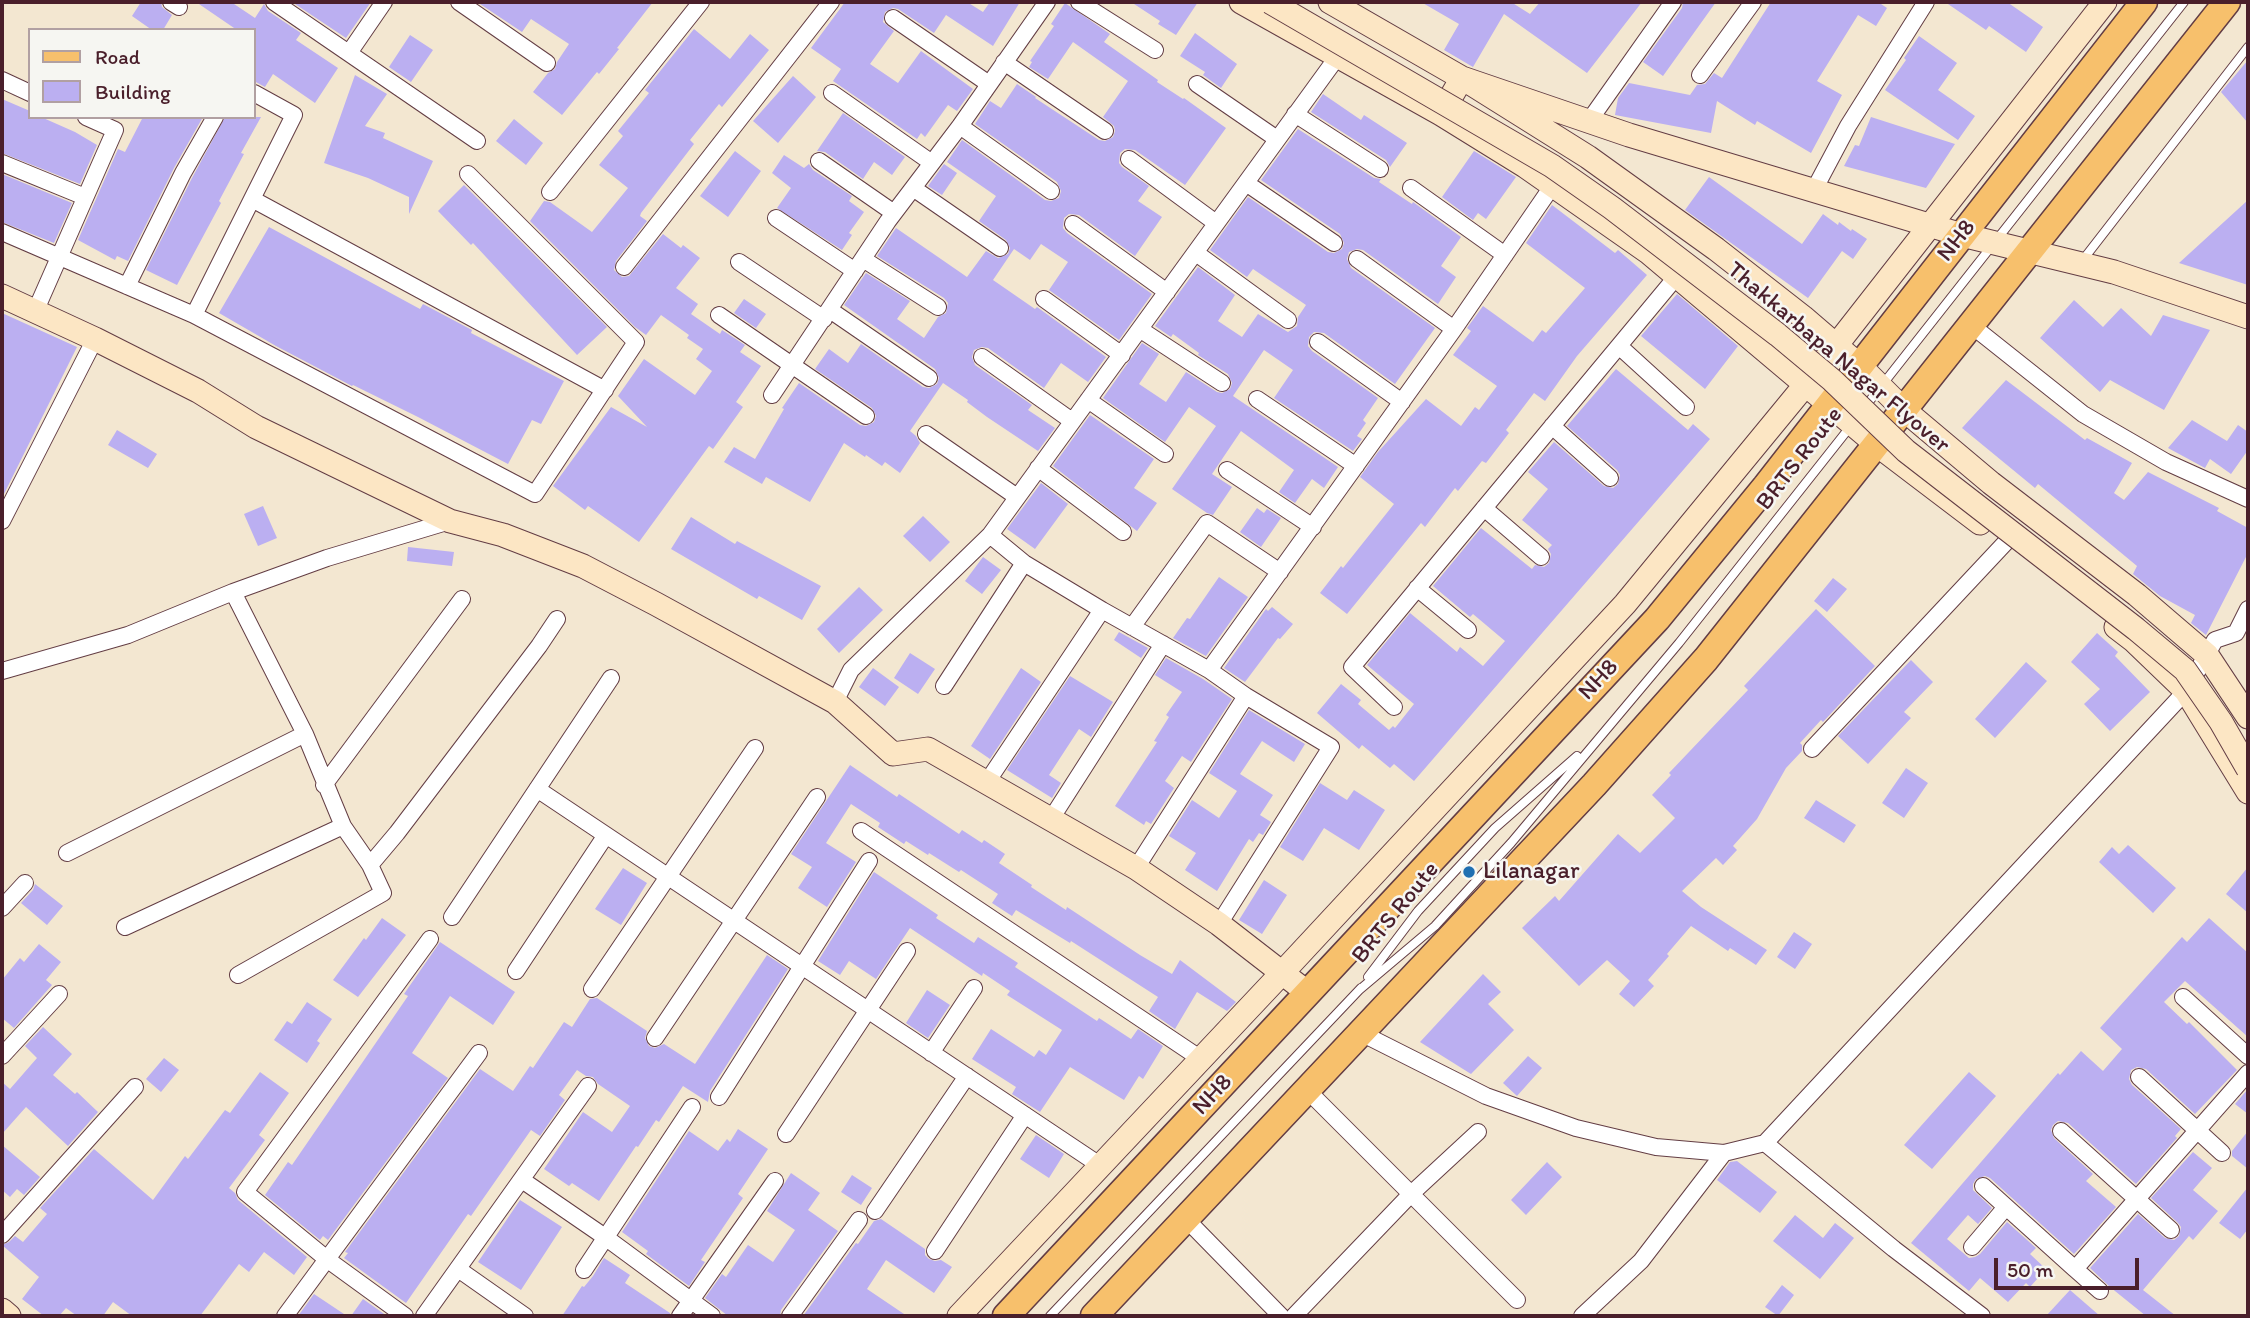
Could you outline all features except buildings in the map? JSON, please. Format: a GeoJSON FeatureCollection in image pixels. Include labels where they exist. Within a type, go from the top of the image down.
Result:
{"type":"FeatureCollection","features":[{"type":"Feature","properties":{"kind":"main road","name":"NH8"},"geometry":{"type":"LineString","coordinates":[[1006,1316],[1657,619],[1766,486],[2144,2]]}},
{"type":"Feature","properties":{"kind":"main road"},"geometry":{"type":"LineString","coordinates":[[1094,1316],[1594,785],[1706,659],[2227,2]]}},
{"type":"Feature","properties":{"kind":"street"},"geometry":{"type":"LineString","coordinates":[[274,2],[477,141]]}},
{"type":"Feature","properties":{"kind":"street"},"geometry":{"type":"LineString","coordinates":[[349,53],[384,2]]}},
{"type":"Feature","properties":{"kind":"street"},"geometry":{"type":"LineString","coordinates":[[459,2],[547,63]]}},
{"type":"Feature","properties":{"kind":"street"},"geometry":{"type":"LineString","coordinates":[[550,192],[701,2]]}},
{"type":"Feature","properties":{"kind":"street"},"geometry":{"type":"LineString","coordinates":[[624,267],[831,2]]}},
{"type":"Feature","properties":{"kind":"street"},"geometry":{"type":"LineString","coordinates":[[772,395],[894,214],[1047,2]]}},
{"type":"Feature","properties":{"kind":"street"},"geometry":{"type":"LineString","coordinates":[[1079,2],[1155,50]]}},
{"type":"Feature","properties":{"kind":"street"},"geometry":{"type":"LineString","coordinates":[[1241,2],[1441,114],[1525,166],[1648,252],[1875,444],[2133,640],[2186,691],[2248,792]]}},
{"type":"Feature","properties":{"kind":"street","name":"Thakkarbapa Nagar Flyover"},"geometry":{"type":"LineString","coordinates":[[1270,2],[1552,166],[1612,208],[1778,335],[1832,380],[1906,451],[2185,670],[2221,722],[2248,769]]}},
{"type":"Feature","properties":{"kind":"street","name":"Thakkarbapa Nagar Flyover"},"geometry":{"type":"LineString","coordinates":[[1297,2],[1559,155],[1620,197],[1786,325],[1841,371],[1914,441],[2145,618],[2195,661],[2248,743]]}},
{"type":"Feature","properties":{"kind":"street"},"geometry":{"type":"LineString","coordinates":[[1330,2],[1462,78],[1588,157],[1705,241],[1803,317],[1860,366],[1903,409],[1991,483],[2137,595],[2207,655],[2248,717]]}},
{"type":"Feature","properties":{"kind":"street"},"geometry":{"type":"LineString","coordinates":[[1589,121],[1673,2]]}},
{"type":"Feature","properties":{"kind":"street"},"geometry":{"type":"LineString","coordinates":[[1700,75],[1753,2]]}},
{"type":"Feature","properties":{"kind":"street"},"geometry":{"type":"LineString","coordinates":[[1814,190],[1848,126],[1926,2]]}},
{"type":"Feature","properties":{"kind":"street"},"geometry":{"type":"LineString","coordinates":[[959,1316],[1625,604],[1806,384],[2105,2]]}},
{"type":"Feature","properties":{"kind":"street"},"geometry":{"type":"LineString","coordinates":[[892,18],[989,84]]}},
{"type":"Feature","properties":{"kind":"street"},"geometry":{"type":"LineString","coordinates":[[835,702],[851,670],[990,535],[1338,56]]}},
{"type":"Feature","properties":{"kind":"street"},"geometry":{"type":"LineString","coordinates":[[1004,62],[1105,131]]}},
{"type":"Feature","properties":{"kind":"street"},"geometry":{"type":"LineString","coordinates":[[1441,114],[1462,78]]}},
{"type":"Feature","properties":{"kind":"street"},"geometry":{"type":"LineString","coordinates":[[1462,78],[1589,121],[1814,190],[1962,235],[2114,272],[2248,317]]}},
{"type":"Feature","properties":{"kind":"street"},"geometry":{"type":"LineString","coordinates":[[2,80],[28,92]]}},
{"type":"Feature","properties":{"kind":"street"},"geometry":{"type":"LineString","coordinates":[[1197,84],[1277,139]]}},
{"type":"Feature","properties":{"kind":"street"},"geometry":{"type":"LineString","coordinates":[[832,93],[932,163]]}},
{"type":"Feature","properties":{"kind":"street"},"geometry":{"type":"LineString","coordinates":[[194,315],[294,115],[256,94]]}},
{"type":"Feature","properties":{"kind":"street"},"geometry":{"type":"LineString","coordinates":[[1295,114],[1380,169]]}},
{"type":"Feature","properties":{"kind":"street"},"geometry":{"type":"LineString","coordinates":[[35,312],[118,124],[95,119]]}},
{"type":"Feature","properties":{"kind":"street"},"geometry":{"type":"LineString","coordinates":[[127,286],[183,173],[214,119]]}},
{"type":"Feature","properties":{"kind":"street"},"geometry":{"type":"LineString","coordinates":[[960,126],[1051,191]]}},
{"type":"Feature","properties":{"kind":"street"},"geometry":{"type":"LineString","coordinates":[[1129,159],[1216,223]]}},
{"type":"Feature","properties":{"kind":"street"},"geometry":{"type":"LineString","coordinates":[[819,161],[894,214]]}},
{"type":"Feature","properties":{"kind":"street"},"geometry":{"type":"LineString","coordinates":[[2,163],[85,197]]}},
{"type":"Feature","properties":{"kind":"street"},"geometry":{"type":"LineString","coordinates":[[2,232],[194,315],[535,494],[636,342],[468,174]]}},
{"type":"Feature","properties":{"kind":"street"},"geometry":{"type":"LineString","coordinates":[[1246,183],[1334,243]]}},
{"type":"Feature","properties":{"kind":"street"},"geometry":{"type":"LineString","coordinates":[[1209,670],[1454,329],[1553,185]]}},
{"type":"Feature","properties":{"kind":"street"},"geometry":{"type":"LineString","coordinates":[[913,188],[1000,248]]}},
{"type":"Feature","properties":{"kind":"street"},"geometry":{"type":"LineString","coordinates":[[1411,188],[1505,255]]}},
{"type":"Feature","properties":{"kind":"street"},"geometry":{"type":"LineString","coordinates":[[252,199],[605,390]]}},
{"type":"Feature","properties":{"kind":"street"},"geometry":{"type":"LineString","coordinates":[[776,218],[938,307]]}},
{"type":"Feature","properties":{"kind":"street"},"geometry":{"type":"LineString","coordinates":[[1073,224],[1167,292]]}},
{"type":"Feature","properties":{"kind":"street"},"geometry":{"type":"LineString","coordinates":[[1196,253],[1288,320]]}},
{"type":"Feature","properties":{"kind":"street"},"geometry":{"type":"LineString","coordinates":[[1357,259],[1454,329]]}},
{"type":"Feature","properties":{"kind":"street"},"geometry":{"type":"LineString","coordinates":[[739,262],[929,378]]}},
{"type":"Feature","properties":{"kind":"street"},"geometry":{"type":"LineString","coordinates":[[1394,707],[1352,667],[1677,276]]}},
{"type":"Feature","properties":{"kind":"street"},"geometry":{"type":"LineString","coordinates":[[2,296],[198,391],[256,427],[450,521],[503,536],[583,566],[835,702],[893,754],[929,749],[1136,867],[1219,924],[1308,993]]}},
{"type":"Feature","properties":{"kind":"street"},"geometry":{"type":"LineString","coordinates":[[1044,299],[1122,355]]}},
{"type":"Feature","properties":{"kind":"street"},"geometry":{"type":"LineString","coordinates":[[719,315],[866,416]]}},
{"type":"Feature","properties":{"kind":"street"},"geometry":{"type":"LineString","coordinates":[[1971,325],[2083,414],[2166,463],[2248,499]]}},
{"type":"Feature","properties":{"kind":"street"},"geometry":{"type":"LineString","coordinates":[[1141,330],[1222,383]]}},
{"type":"Feature","properties":{"kind":"street"},"geometry":{"type":"LineString","coordinates":[[2,521],[95,340]]}},
{"type":"Feature","properties":{"kind":"street"},"geometry":{"type":"LineString","coordinates":[[1318,342],[1402,402]]}},
{"type":"Feature","properties":{"kind":"street"},"geometry":{"type":"LineString","coordinates":[[1619,346],[1686,407]]}},
{"type":"Feature","properties":{"kind":"street"},"geometry":{"type":"LineString","coordinates":[[982,357],[1072,421]]}},
{"type":"Feature","properties":{"kind":"street"},"geometry":{"type":"LineString","coordinates":[[1257,399],[1356,466]]}},
{"type":"Feature","properties":{"kind":"street"},"geometry":{"type":"LineString","coordinates":[[1088,400],[1165,454]]}},
{"type":"Feature","properties":{"kind":"street"},"geometry":{"type":"LineString","coordinates":[[1552,426],[1610,478]]}},
{"type":"Feature","properties":{"kind":"street"},"geometry":{"type":"LineString","coordinates":[[926,434],[1017,497]]}},
{"type":"Feature","properties":{"kind":"street"},"geometry":{"type":"LineString","coordinates":[[1038,468],[1123,532]]}},
{"type":"Feature","properties":{"kind":"street"},"geometry":{"type":"LineString","coordinates":[[1227,470],[1312,527]]}},
{"type":"Feature","properties":{"kind":"street"},"geometry":{"type":"LineString","coordinates":[[1484,508],[1541,557]]}},
{"type":"Feature","properties":{"kind":"street"},"geometry":{"type":"LineString","coordinates":[[2,671],[128,635],[233,592],[327,558],[450,521]]}},
{"type":"Feature","properties":{"kind":"street"},"geometry":{"type":"LineString","coordinates":[[1132,627],[1207,523],[1280,572]]}},
{"type":"Feature","properties":{"kind":"street"},"geometry":{"type":"LineString","coordinates":[[990,535],[1024,563],[1209,670],[1246,696],[1331,747],[1219,924]]}},
{"type":"Feature","properties":{"kind":"street"},"geometry":{"type":"LineString","coordinates":[[1812,749],[2006,542]]}},
{"type":"Feature","properties":{"kind":"street"},"geometry":{"type":"LineString","coordinates":[[944,686],[1024,563]]}},
{"type":"Feature","properties":{"kind":"street"},"geometry":{"type":"LineString","coordinates":[[1417,588],[1468,630]]}},
{"type":"Feature","properties":{"kind":"street"},"geometry":{"type":"LineString","coordinates":[[233,592],[305,734],[343,826],[370,865],[383,893],[238,975]]}},
{"type":"Feature","properties":{"kind":"street"},"geometry":{"type":"LineString","coordinates":[[324,785],[462,599]]}},
{"type":"Feature","properties":{"kind":"street"},"geometry":{"type":"LineString","coordinates":[[1361,1033],[1486,1096],[1576,1128],[1656,1147],[1724,1153],[1765,1143],[2186,691],[2216,640],[2236,633],[2248,609]]}},
{"type":"Feature","properties":{"kind":"street"},"geometry":{"type":"LineString","coordinates":[[987,782],[1102,610]]}},
{"type":"Feature","properties":{"kind":"street"},"geometry":{"type":"LineString","coordinates":[[370,865],[439,778],[557,619]]}},
{"type":"Feature","properties":{"kind":"street"},"geometry":{"type":"LineString","coordinates":[[1051,819],[1163,644]]}},
{"type":"Feature","properties":{"kind":"street"},"geometry":{"type":"LineString","coordinates":[[452,916],[611,678]]}},
{"type":"Feature","properties":{"kind":"street"},"geometry":{"type":"LineString","coordinates":[[1136,867],[1246,696]]}},
{"type":"Feature","properties":{"kind":"street"},"geometry":{"type":"LineString","coordinates":[[67,853],[305,734]]}},
{"type":"Feature","properties":{"kind":"street"},"geometry":{"type":"LineString","coordinates":[[592,989],[755,748]]}},
{"type":"Feature","properties":{"kind":"street"},"geometry":{"type":"LineString","coordinates":[[537,789],[1101,1166]]}},
{"type":"Feature","properties":{"kind":"street"},"geometry":{"type":"LineString","coordinates":[[655,1038],[817,797]]}},
{"type":"Feature","properties":{"kind":"street"},"geometry":{"type":"LineString","coordinates":[[125,927],[343,826]]}},
{"type":"Feature","properties":{"kind":"street"},"geometry":{"type":"LineString","coordinates":[[861,831],[1201,1059]]}},
{"type":"Feature","properties":{"kind":"street"},"geometry":{"type":"LineString","coordinates":[[516,971],[606,835]]}},
{"type":"Feature","properties":{"kind":"street"},"geometry":{"type":"LineString","coordinates":[[719,1097],[869,861]]}},
{"type":"Feature","properties":{"kind":"street"},"geometry":{"type":"LineString","coordinates":[[2,908],[25,883]]}},
{"type":"Feature","properties":{"kind":"street"},"geometry":{"type":"LineString","coordinates":[[405,1316],[328,1260],[245,1192],[430,939]]}},
{"type":"Feature","properties":{"kind":"street"},"geometry":{"type":"LineString","coordinates":[[786,1134],[907,951]]}},
{"type":"Feature","properties":{"kind":"street"},"geometry":{"type":"LineString","coordinates":[[931,1053],[974,988]]}},
{"type":"Feature","properties":{"kind":"street"},"geometry":{"type":"LineString","coordinates":[[2,1056],[59,994]]}},
{"type":"Feature","properties":{"kind":"street"},"geometry":{"type":"LineString","coordinates":[[2183,997],[2248,1056]]}},
{"type":"Feature","properties":{"kind":"street"},"geometry":{"type":"LineString","coordinates":[[285,1316],[479,1053]]}},
{"type":"Feature","properties":{"kind":"street"},"geometry":{"type":"LineString","coordinates":[[2075,1269],[2248,1073]]}},
{"type":"Feature","properties":{"kind":"street"},"geometry":{"type":"LineString","coordinates":[[875,1211],[967,1076]]}},
{"type":"Feature","properties":{"kind":"street"},"geometry":{"type":"LineString","coordinates":[[2138,1077],[2222,1153]]}},
{"type":"Feature","properties":{"kind":"street"},"geometry":{"type":"LineString","coordinates":[[424,1316],[588,1086]]}},
{"type":"Feature","properties":{"kind":"street"},"geometry":{"type":"LineString","coordinates":[[2,1235],[135,1087]]}},
{"type":"Feature","properties":{"kind":"street"},"geometry":{"type":"LineString","coordinates":[[1307,1090],[1517,1300]]}},
{"type":"Feature","properties":{"kind":"street"},"geometry":{"type":"LineString","coordinates":[[584,1270],[692,1107]]}},
{"type":"Feature","properties":{"kind":"street"},"geometry":{"type":"LineString","coordinates":[[935,1251],[1025,1115]]}},
{"type":"Feature","properties":{"kind":"street"},"geometry":{"type":"LineString","coordinates":[[2061,1131],[2171,1230]]}},
{"type":"Feature","properties":{"kind":"street"},"geometry":{"type":"LineString","coordinates":[[1294,1316],[1411,1194],[1478,1132]]}},
{"type":"Feature","properties":{"kind":"street"},"geometry":{"type":"LineString","coordinates":[[1765,1143],[1894,1249],[1982,1316]]}},
{"type":"Feature","properties":{"kind":"street"},"geometry":{"type":"LineString","coordinates":[[1582,1316],[1641,1261],[1724,1153]]}},
{"type":"Feature","properties":{"kind":"street"},"geometry":{"type":"LineString","coordinates":[[522,1180],[712,1316]]}},
{"type":"Feature","properties":{"kind":"street"},"geometry":{"type":"LineString","coordinates":[[680,1316],[775,1181]]}},
{"type":"Feature","properties":{"kind":"street"},"geometry":{"type":"LineString","coordinates":[[1983,1186],[2100,1291]]}},
{"type":"Feature","properties":{"kind":"street"},"geometry":{"type":"LineString","coordinates":[[1972,1247],[2006,1207]]}},
{"type":"Feature","properties":{"kind":"street"},"geometry":{"type":"LineString","coordinates":[[1186,1219],[1281,1316]]}},
{"type":"Feature","properties":{"kind":"street"},"geometry":{"type":"LineString","coordinates":[[790,1316],[859,1220]]}},
{"type":"Feature","properties":{"kind":"street"},"geometry":{"type":"LineString","coordinates":[[458,1269],[525,1316]]}},
{"type":"Feature","properties":{"kind":"street"},"geometry":{"type":"LineString","coordinates":[[2,1310],[9,1316]]}},
{"type":"Feature","properties":{"kind":"lane","name":"BRTS Route"},"geometry":{"type":"LineString","coordinates":[[1358,991],[1435,926],[1511,843],[1679,643],[2184,2]]}},
{"type":"Feature","properties":{"kind":"lane"},"geometry":{"type":"LineString","coordinates":[[2080,263],[2248,47]]}},
{"type":"Feature","properties":{"kind":"lane","name":"BRTS Route"},"geometry":{"type":"LineString","coordinates":[[1358,991],[1418,911],[1495,828],[1598,737]]}},
{"type":"Feature","properties":{"kind":"lane"},"geometry":{"type":"LineString","coordinates":[[1050,1316],[1358,991]]}},
{"type":"Feature","properties":{"kind":"place","name":"Lilanagar"},"geometry":{"type":"Point","coordinates":[1469,872]}}]}
